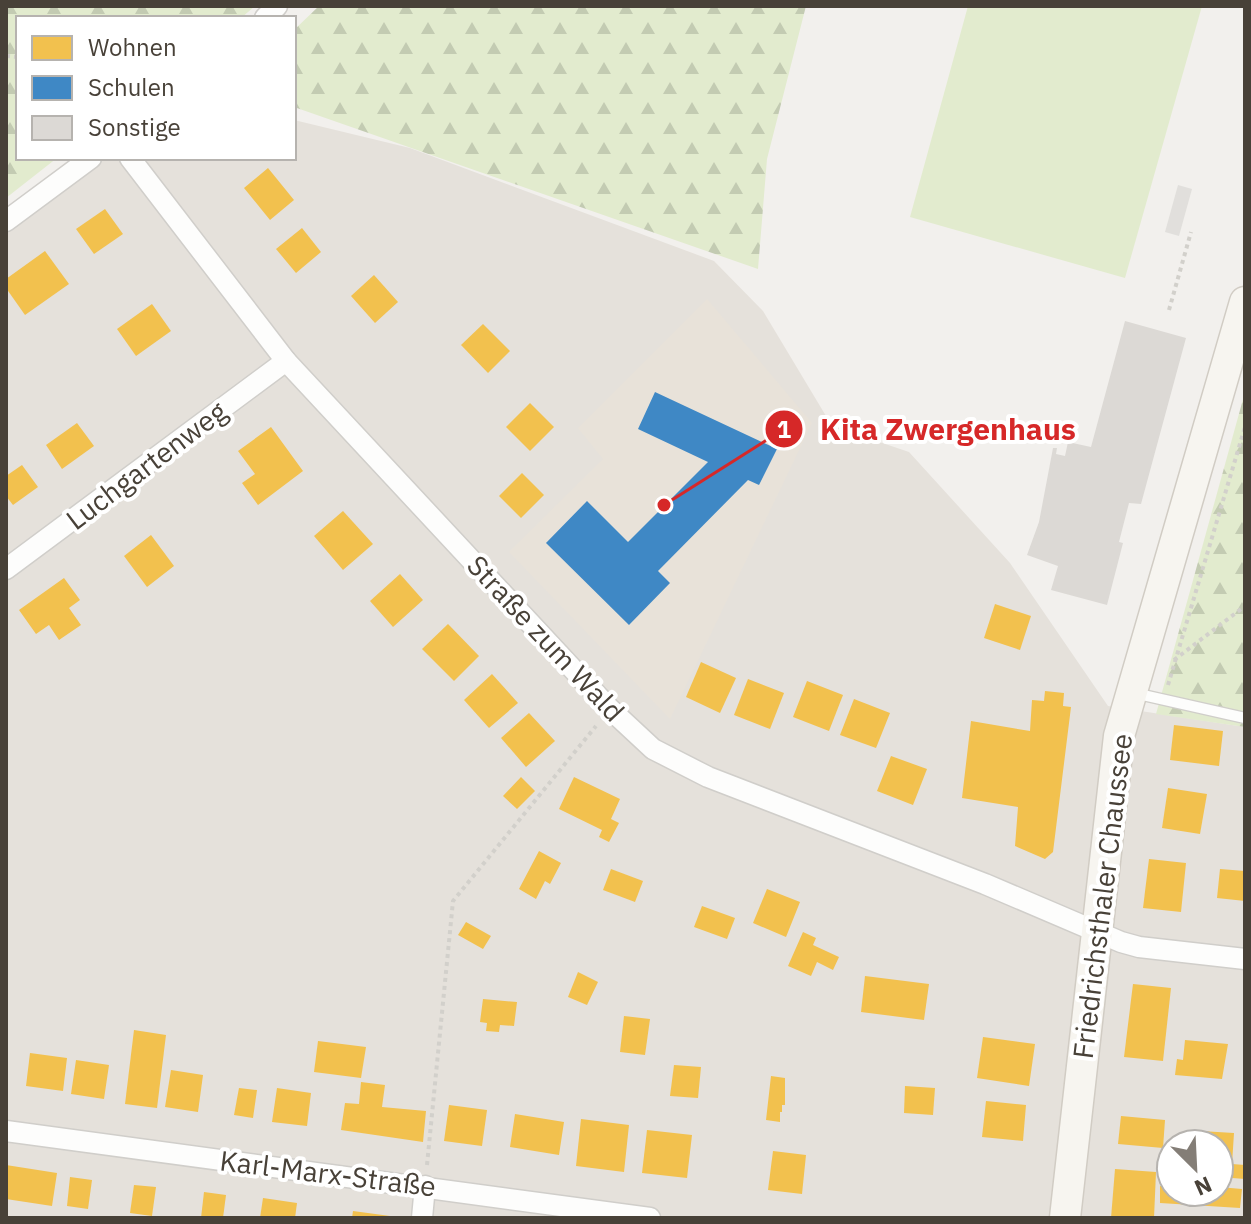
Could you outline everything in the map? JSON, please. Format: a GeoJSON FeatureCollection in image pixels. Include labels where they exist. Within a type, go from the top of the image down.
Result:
{"type":"FeatureCollection","features":[{"type":"Feature","properties":{"kind":"street"},"geometry":{"type":"LineString","coordinates":[[6,221],[88,160]]}},
{"type":"Feature","properties":{"kind":"street","name":"Straße zum Wald"},"geometry":{"type":"LineString","coordinates":[[132,160],[286,361],[610,709],[653,749],[708,777],[1139,947],[1245,959]]}},
{"type":"Feature","properties":{"kind":"street","name":"Friedrichsthaler Chaussee"},"geometry":{"type":"LineString","coordinates":[[1065,1218],[1117,747],[1245,302]]}},
{"type":"Feature","properties":{"kind":"street","name":"Luchgartenweg"},"geometry":{"type":"LineString","coordinates":[[6,569],[286,361]]}},
{"type":"Feature","properties":{"kind":"street","name":"Karl-Marx-Straße"},"geometry":{"type":"LineString","coordinates":[[6,1131],[650,1218]]}},
{"type":"Feature","properties":{"kind":"street"},"geometry":{"type":"LineString","coordinates":[[422,1218],[425,1186]]}},
{"type":"Feature","properties":{"kind":"lane"},"geometry":{"type":"LineString","coordinates":[[1131,692],[1245,718]]}},
{"type":"Feature","properties":{"kind":"path"},"geometry":{"type":"LineString","coordinates":[[1169,310],[1191,232]]}},
{"type":"Feature","properties":{"kind":"path"},"geometry":{"type":"LineString","coordinates":[[1165,699],[1245,427]]}},
{"type":"Feature","properties":{"kind":"path"},"geometry":{"type":"LineString","coordinates":[[1174,661],[1245,606]]}},
{"type":"Feature","properties":{"kind":"path"},"geometry":{"type":"LineString","coordinates":[[425,1186],[453,901],[610,709]]}},
{"type":"Feature","properties":{"kind":"shaded area"},"geometry":{"type":"Polygon","coordinates":[[[296,120],[410,148],[714,261],[763,311],[832,426],[909,452],[1010,563],[1108,706],[1245,727],[1245,1218],[6,1218],[6,229],[97,160],[296,160],[296,120]]]}},
{"type":"Feature","properties":{"kind":"shaded area"},"geometry":{"type":"Polygon","coordinates":[[[1178,185],[1192,189],[1179,236],[1165,232],[1178,185]]]}},
{"type":"Feature","properties":{"kind":"shaded area"},"geometry":{"type":"Polygon","coordinates":[[[707,299],[812,423],[670,719],[509,552],[603,459],[578,428],[707,299]]]}},
{"type":"Feature","properties":{"kind":"green space"},"geometry":{"type":"Polygon","coordinates":[[[6,6],[255,6],[243,16],[16,16],[16,160],[54,160],[6,198],[6,6]]]}},
{"type":"Feature","properties":{"kind":"green space"},"geometry":{"type":"Polygon","coordinates":[[[319,6],[806,6],[767,159],[758,269],[296,108],[296,28],[319,6]]]}},
{"type":"Feature","properties":{"kind":"green space"},"geometry":{"type":"Polygon","coordinates":[[[968,6],[1202,6],[1125,278],[910,217],[968,6]]]}},
{"type":"Feature","properties":{"kind":"green space"},"geometry":{"type":"Polygon","coordinates":[[[1245,392],[1245,727],[1156,714],[1245,392]]]}},
{"type":"Feature","properties":{"kind":"building: Wohnen"},"geometry":{"type":"Polygon","coordinates":[[[268,168],[294,200],[270,220],[244,188],[268,168]]]}},
{"type":"Feature","properties":{"kind":"building: Wohnen"},"geometry":{"type":"Polygon","coordinates":[[[105,209],[123,234],[94,254],[76,229],[105,209]]]}},
{"type":"Feature","properties":{"kind":"building: Wohnen"},"geometry":{"type":"Polygon","coordinates":[[[302,228],[321,252],[296,273],[276,249],[302,228]]]}},
{"type":"Feature","properties":{"kind":"building: Wohnen"},"geometry":{"type":"Polygon","coordinates":[[[45,251],[69,284],[25,315],[6,288],[6,279],[45,251]]]}},
{"type":"Feature","properties":{"kind":"building: Wohnen"},"geometry":{"type":"Polygon","coordinates":[[[374,275],[398,302],[375,323],[351,296],[374,275]]]}},
{"type":"Feature","properties":{"kind":"building: Wohnen"},"geometry":{"type":"Polygon","coordinates":[[[152,304],[171,331],[136,356],[117,329],[152,304]]]}},
{"type":"Feature","properties":{"kind":"building: Wohnen"},"geometry":{"type":"Polygon","coordinates":[[[483,324],[510,351],[488,373],[461,345],[483,324]]]}},
{"type":"Feature","properties":{"kind":"building: Wohnen"},"geometry":{"type":"Polygon","coordinates":[[[530,403],[554,427],[530,451],[506,427],[530,403]]]}},
{"type":"Feature","properties":{"kind":"building: Wohnen"},"geometry":{"type":"Polygon","coordinates":[[[77,423],[94,446],[62,469],[46,445],[77,423]]]}},
{"type":"Feature","properties":{"kind":"building: Wohnen"},"geometry":{"type":"Polygon","coordinates":[[[271,427],[303,471],[258,505],[242,483],[255,474],[238,451],[271,427]]]}},
{"type":"Feature","properties":{"kind":"building: Wohnen"},"geometry":{"type":"Polygon","coordinates":[[[22,465],[38,487],[13,505],[6,496],[6,476],[22,465]]]}},
{"type":"Feature","properties":{"kind":"building: Wohnen"},"geometry":{"type":"Polygon","coordinates":[[[522,473],[544,495],[521,518],[499,496],[522,473]]]}},
{"type":"Feature","properties":{"kind":"building: Wohnen"},"geometry":{"type":"Polygon","coordinates":[[[343,511],[373,544],[343,570],[314,536],[343,511]]]}},
{"type":"Feature","properties":{"kind":"building: Wohnen"},"geometry":{"type":"Polygon","coordinates":[[[151,535],[174,566],[147,587],[124,556],[151,535]]]}},
{"type":"Feature","properties":{"kind":"building: Wohnen"},"geometry":{"type":"Polygon","coordinates":[[[400,574],[423,600],[393,627],[370,601],[400,574]]]}},
{"type":"Feature","properties":{"kind":"building: Wohnen"},"geometry":{"type":"Polygon","coordinates":[[[64,578],[80,600],[69,608],[81,625],[59,640],[49,625],[36,634],[19,610],[64,578]]]}},
{"type":"Feature","properties":{"kind":"building: Wohnen"},"geometry":{"type":"Polygon","coordinates":[[[995,604],[1031,616],[1020,650],[984,638],[995,604]]]}},
{"type":"Feature","properties":{"kind":"building: Wohnen"},"geometry":{"type":"Polygon","coordinates":[[[448,624],[479,656],[454,681],[422,649],[448,624]]]}},
{"type":"Feature","properties":{"kind":"building: Wohnen"},"geometry":{"type":"Polygon","coordinates":[[[701,662],[736,678],[720,713],[686,697],[701,662]]]}},
{"type":"Feature","properties":{"kind":"building: Wohnen"},"geometry":{"type":"Polygon","coordinates":[[[492,674],[518,703],[489,728],[464,700],[492,674]]]}},
{"type":"Feature","properties":{"kind":"building: Wohnen"},"geometry":{"type":"Polygon","coordinates":[[[748,679],[784,693],[770,729],[734,715],[748,679]]]}},
{"type":"Feature","properties":{"kind":"building: Wohnen"},"geometry":{"type":"Polygon","coordinates":[[[807,681],[843,695],[829,731],[793,717],[807,681]]]}},
{"type":"Feature","properties":{"kind":"building: Wohnen"},"geometry":{"type":"Polygon","coordinates":[[[1045,691],[1064,693],[1063,706],[1071,707],[1053,852],[1045,859],[1015,846],[1018,807],[962,798],[971,721],[1030,731],[1032,700],[1044,701],[1045,691]]]}},
{"type":"Feature","properties":{"kind":"building: Wohnen"},"geometry":{"type":"Polygon","coordinates":[[[854,699],[890,713],[876,748],[840,735],[854,699]]]}},
{"type":"Feature","properties":{"kind":"building: Wohnen"},"geometry":{"type":"Polygon","coordinates":[[[529,713],[555,741],[526,767],[501,738],[529,713]]]}},
{"type":"Feature","properties":{"kind":"building: Wohnen"},"geometry":{"type":"Polygon","coordinates":[[[1174,725],[1223,731],[1219,766],[1170,760],[1174,725]]]}},
{"type":"Feature","properties":{"kind":"building: Wohnen"},"geometry":{"type":"Polygon","coordinates":[[[891,756],[927,769],[913,805],[877,791],[891,756]]]}},
{"type":"Feature","properties":{"kind":"building: Wohnen"},"geometry":{"type":"Polygon","coordinates":[[[521,777],[535,791],[517,809],[503,796],[521,777]]]}},
{"type":"Feature","properties":{"kind":"building: Wohnen"},"geometry":{"type":"Polygon","coordinates":[[[574,777],[620,799],[611,819],[619,823],[609,842],[599,837],[602,830],[559,809],[574,777]]]}},
{"type":"Feature","properties":{"kind":"building: Wohnen"},"geometry":{"type":"Polygon","coordinates":[[[1168,788],[1207,794],[1200,834],[1162,828],[1168,788]]]}},
{"type":"Feature","properties":{"kind":"building: Wohnen"},"geometry":{"type":"Polygon","coordinates":[[[539,851],[561,863],[550,884],[545,881],[536,899],[519,889],[539,851]]]}},
{"type":"Feature","properties":{"kind":"building: Wohnen"},"geometry":{"type":"Polygon","coordinates":[[[1149,859],[1186,863],[1181,912],[1143,908],[1149,859]]]}},
{"type":"Feature","properties":{"kind":"building: Wohnen"},"geometry":{"type":"Polygon","coordinates":[[[611,869],[643,881],[635,902],[603,890],[611,869]]]}},
{"type":"Feature","properties":{"kind":"building: Wohnen"},"geometry":{"type":"Polygon","coordinates":[[[1220,869],[1245,871],[1245,901],[1217,898],[1220,869]]]}},
{"type":"Feature","properties":{"kind":"building: Wohnen"},"geometry":{"type":"Polygon","coordinates":[[[767,889],[800,902],[786,937],[753,923],[767,889]]]}},
{"type":"Feature","properties":{"kind":"building: Wohnen"},"geometry":{"type":"Polygon","coordinates":[[[702,906],[735,918],[727,939],[694,927],[702,906]]]}},
{"type":"Feature","properties":{"kind":"building: Wohnen"},"geometry":{"type":"Polygon","coordinates":[[[466,922],[491,936],[483,949],[458,935],[466,922]]]}},
{"type":"Feature","properties":{"kind":"building: Wohnen"},"geometry":{"type":"Polygon","coordinates":[[[803,932],[816,938],[813,945],[839,957],[833,970],[817,962],[811,976],[788,966],[803,932]]]}},
{"type":"Feature","properties":{"kind":"building: Wohnen"},"geometry":{"type":"Polygon","coordinates":[[[578,972],[598,982],[587,1005],[568,997],[578,972]]]}},
{"type":"Feature","properties":{"kind":"building: Wohnen"},"geometry":{"type":"Polygon","coordinates":[[[865,976],[929,984],[924,1020],[861,1012],[865,976]]]}},
{"type":"Feature","properties":{"kind":"building: Wohnen"},"geometry":{"type":"Polygon","coordinates":[[[1133,984],[1171,988],[1163,1061],[1124,1057],[1133,984]]]}},
{"type":"Feature","properties":{"kind":"building: Wohnen"},"geometry":{"type":"Polygon","coordinates":[[[483,999],[517,1002],[514,1026],[500,1025],[499,1032],[486,1031],[487,1023],[480,1022],[483,999]]]}},
{"type":"Feature","properties":{"kind":"building: Wohnen"},"geometry":{"type":"Polygon","coordinates":[[[624,1016],[650,1019],[645,1055],[620,1052],[624,1016]]]}},
{"type":"Feature","properties":{"kind":"building: Wohnen"},"geometry":{"type":"Polygon","coordinates":[[[134,1030],[166,1035],[157,1108],[125,1104],[134,1030]]]}},
{"type":"Feature","properties":{"kind":"building: Wohnen"},"geometry":{"type":"Polygon","coordinates":[[[983,1037],[1035,1044],[1029,1086],[977,1078],[983,1037]]]}},
{"type":"Feature","properties":{"kind":"building: Wohnen"},"geometry":{"type":"Polygon","coordinates":[[[1185,1040],[1228,1044],[1222,1079],[1175,1075],[1177,1059],[1183,1060],[1185,1040]]]}},
{"type":"Feature","properties":{"kind":"building: Wohnen"},"geometry":{"type":"Polygon","coordinates":[[[318,1041],[366,1047],[361,1078],[314,1072],[318,1041]]]}},
{"type":"Feature","properties":{"kind":"building: Wohnen"},"geometry":{"type":"Polygon","coordinates":[[[30,1053],[67,1058],[63,1091],[26,1086],[30,1053]]]}},
{"type":"Feature","properties":{"kind":"building: Wohnen"},"geometry":{"type":"Polygon","coordinates":[[[76,1060],[109,1065],[104,1099],[71,1094],[76,1060]]]}},
{"type":"Feature","properties":{"kind":"building: Wohnen"},"geometry":{"type":"Polygon","coordinates":[[[674,1065],[701,1067],[698,1098],[670,1096],[674,1065]]]}},
{"type":"Feature","properties":{"kind":"building: Wohnen"},"geometry":{"type":"Polygon","coordinates":[[[171,1070],[203,1075],[198,1112],[165,1107],[171,1070]]]}},
{"type":"Feature","properties":{"kind":"building: Wohnen"},"geometry":{"type":"Polygon","coordinates":[[[771,1076],[785,1078],[785,1105],[782,1105],[780,1122],[766,1120],[771,1076]]]}},
{"type":"Feature","properties":{"kind":"building: Wohnen"},"geometry":{"type":"Polygon","coordinates":[[[361,1082],[385,1085],[382,1107],[426,1111],[423,1142],[341,1130],[345,1103],[359,1104],[361,1082]]]}},
{"type":"Feature","properties":{"kind":"building: Wohnen"},"geometry":{"type":"Polygon","coordinates":[[[905,1086],[935,1088],[933,1115],[904,1113],[905,1086]]]}},
{"type":"Feature","properties":{"kind":"building: Wohnen"},"geometry":{"type":"Polygon","coordinates":[[[239,1088],[257,1090],[253,1118],[234,1115],[239,1088]]]}},
{"type":"Feature","properties":{"kind":"building: Wohnen"},"geometry":{"type":"Polygon","coordinates":[[[277,1088],[311,1093],[307,1126],[272,1122],[277,1088]]]}},
{"type":"Feature","properties":{"kind":"building: Wohnen"},"geometry":{"type":"Polygon","coordinates":[[[986,1101],[1026,1105],[1023,1141],[982,1137],[986,1101]]]}},
{"type":"Feature","properties":{"kind":"building: Wohnen"},"geometry":{"type":"Polygon","coordinates":[[[449,1105],[487,1110],[482,1146],[444,1141],[449,1105]]]}},
{"type":"Feature","properties":{"kind":"building: Wohnen"},"geometry":{"type":"Polygon","coordinates":[[[515,1114],[564,1122],[559,1155],[510,1147],[515,1114]]]}},
{"type":"Feature","properties":{"kind":"building: Wohnen"},"geometry":{"type":"Polygon","coordinates":[[[1121,1116],[1165,1120],[1164,1128],[1155,1128],[1155,1147],[1118,1144],[1121,1116]]]}},
{"type":"Feature","properties":{"kind":"building: Wohnen"},"geometry":{"type":"Polygon","coordinates":[[[581,1119],[629,1125],[624,1172],[576,1166],[581,1119]]]}},
{"type":"Feature","properties":{"kind":"building: Wohnen"},"geometry":{"type":"Polygon","coordinates":[[[647,1130],[692,1135],[687,1178],[642,1173],[647,1130]]]}},
{"type":"Feature","properties":{"kind":"building: Wohnen"},"geometry":{"type":"Polygon","coordinates":[[[773,1151],[806,1155],[802,1194],[768,1190],[773,1151]]]}},
{"type":"Feature","properties":{"kind":"building: Wohnen"},"geometry":{"type":"Polygon","coordinates":[[[1235,1164],[1245,1165],[1245,1179],[1235,1178],[1235,1164]]]}},
{"type":"Feature","properties":{"kind":"building: Wohnen"},"geometry":{"type":"Polygon","coordinates":[[[6,1165],[57,1173],[52,1206],[6,1199],[6,1165]]]}},
{"type":"Feature","properties":{"kind":"building: Wohnen"},"geometry":{"type":"Polygon","coordinates":[[[1115,1169],[1155,1172],[1154,1218],[1111,1218],[1115,1169]]]}},
{"type":"Feature","properties":{"kind":"building: Wohnen"},"geometry":{"type":"Polygon","coordinates":[[[70,1177],[92,1180],[88,1209],[67,1206],[70,1177]]]}},
{"type":"Feature","properties":{"kind":"building: Wohnen"},"geometry":{"type":"Polygon","coordinates":[[[134,1185],[156,1187],[152,1216],[130,1213],[134,1185]]]}},
{"type":"Feature","properties":{"kind":"building: Wohnen"},"geometry":{"type":"Polygon","coordinates":[[[1235,1188],[1242,1189],[1240,1208],[1235,1208],[1235,1188]]]}},
{"type":"Feature","properties":{"kind":"building: Wohnen"},"geometry":{"type":"Polygon","coordinates":[[[204,1192],[226,1195],[223,1218],[201,1218],[204,1192]]]}},
{"type":"Feature","properties":{"kind":"building: Wohnen"},"geometry":{"type":"Polygon","coordinates":[[[263,1198],[297,1203],[295,1218],[260,1218],[263,1198]]]}},
{"type":"Feature","properties":{"kind":"building: Wohnen"},"geometry":{"type":"Polygon","coordinates":[[[353,1211],[390,1216],[352,1218],[353,1211]]]}},
{"type":"Feature","properties":{"kind":"building: Schulen"},"geometry":{"type":"Polygon","coordinates":[[[655,392],[777,449],[759,485],[748,480],[658,571],[670,583],[629,625],[546,543],[587,501],[628,542],[708,462],[638,429],[655,392]]]}},
{"type":"Feature","properties":{"kind":"building: Sonstige"},"geometry":{"type":"Polygon","coordinates":[[[1125,321],[1186,338],[1141,504],[1129,503],[1119,542],[1123,543],[1107,605],[1051,590],[1058,566],[1027,555],[1039,522],[1053,448],[1057,448],[1056,454],[1065,456],[1068,442],[1091,447],[1125,321]]]}},
{"type":"Feature","properties":{"kind":"place","name":"Kita Zwergenhaus"},"geometry":{"type":"Point","coordinates":[664,505]}}]}
